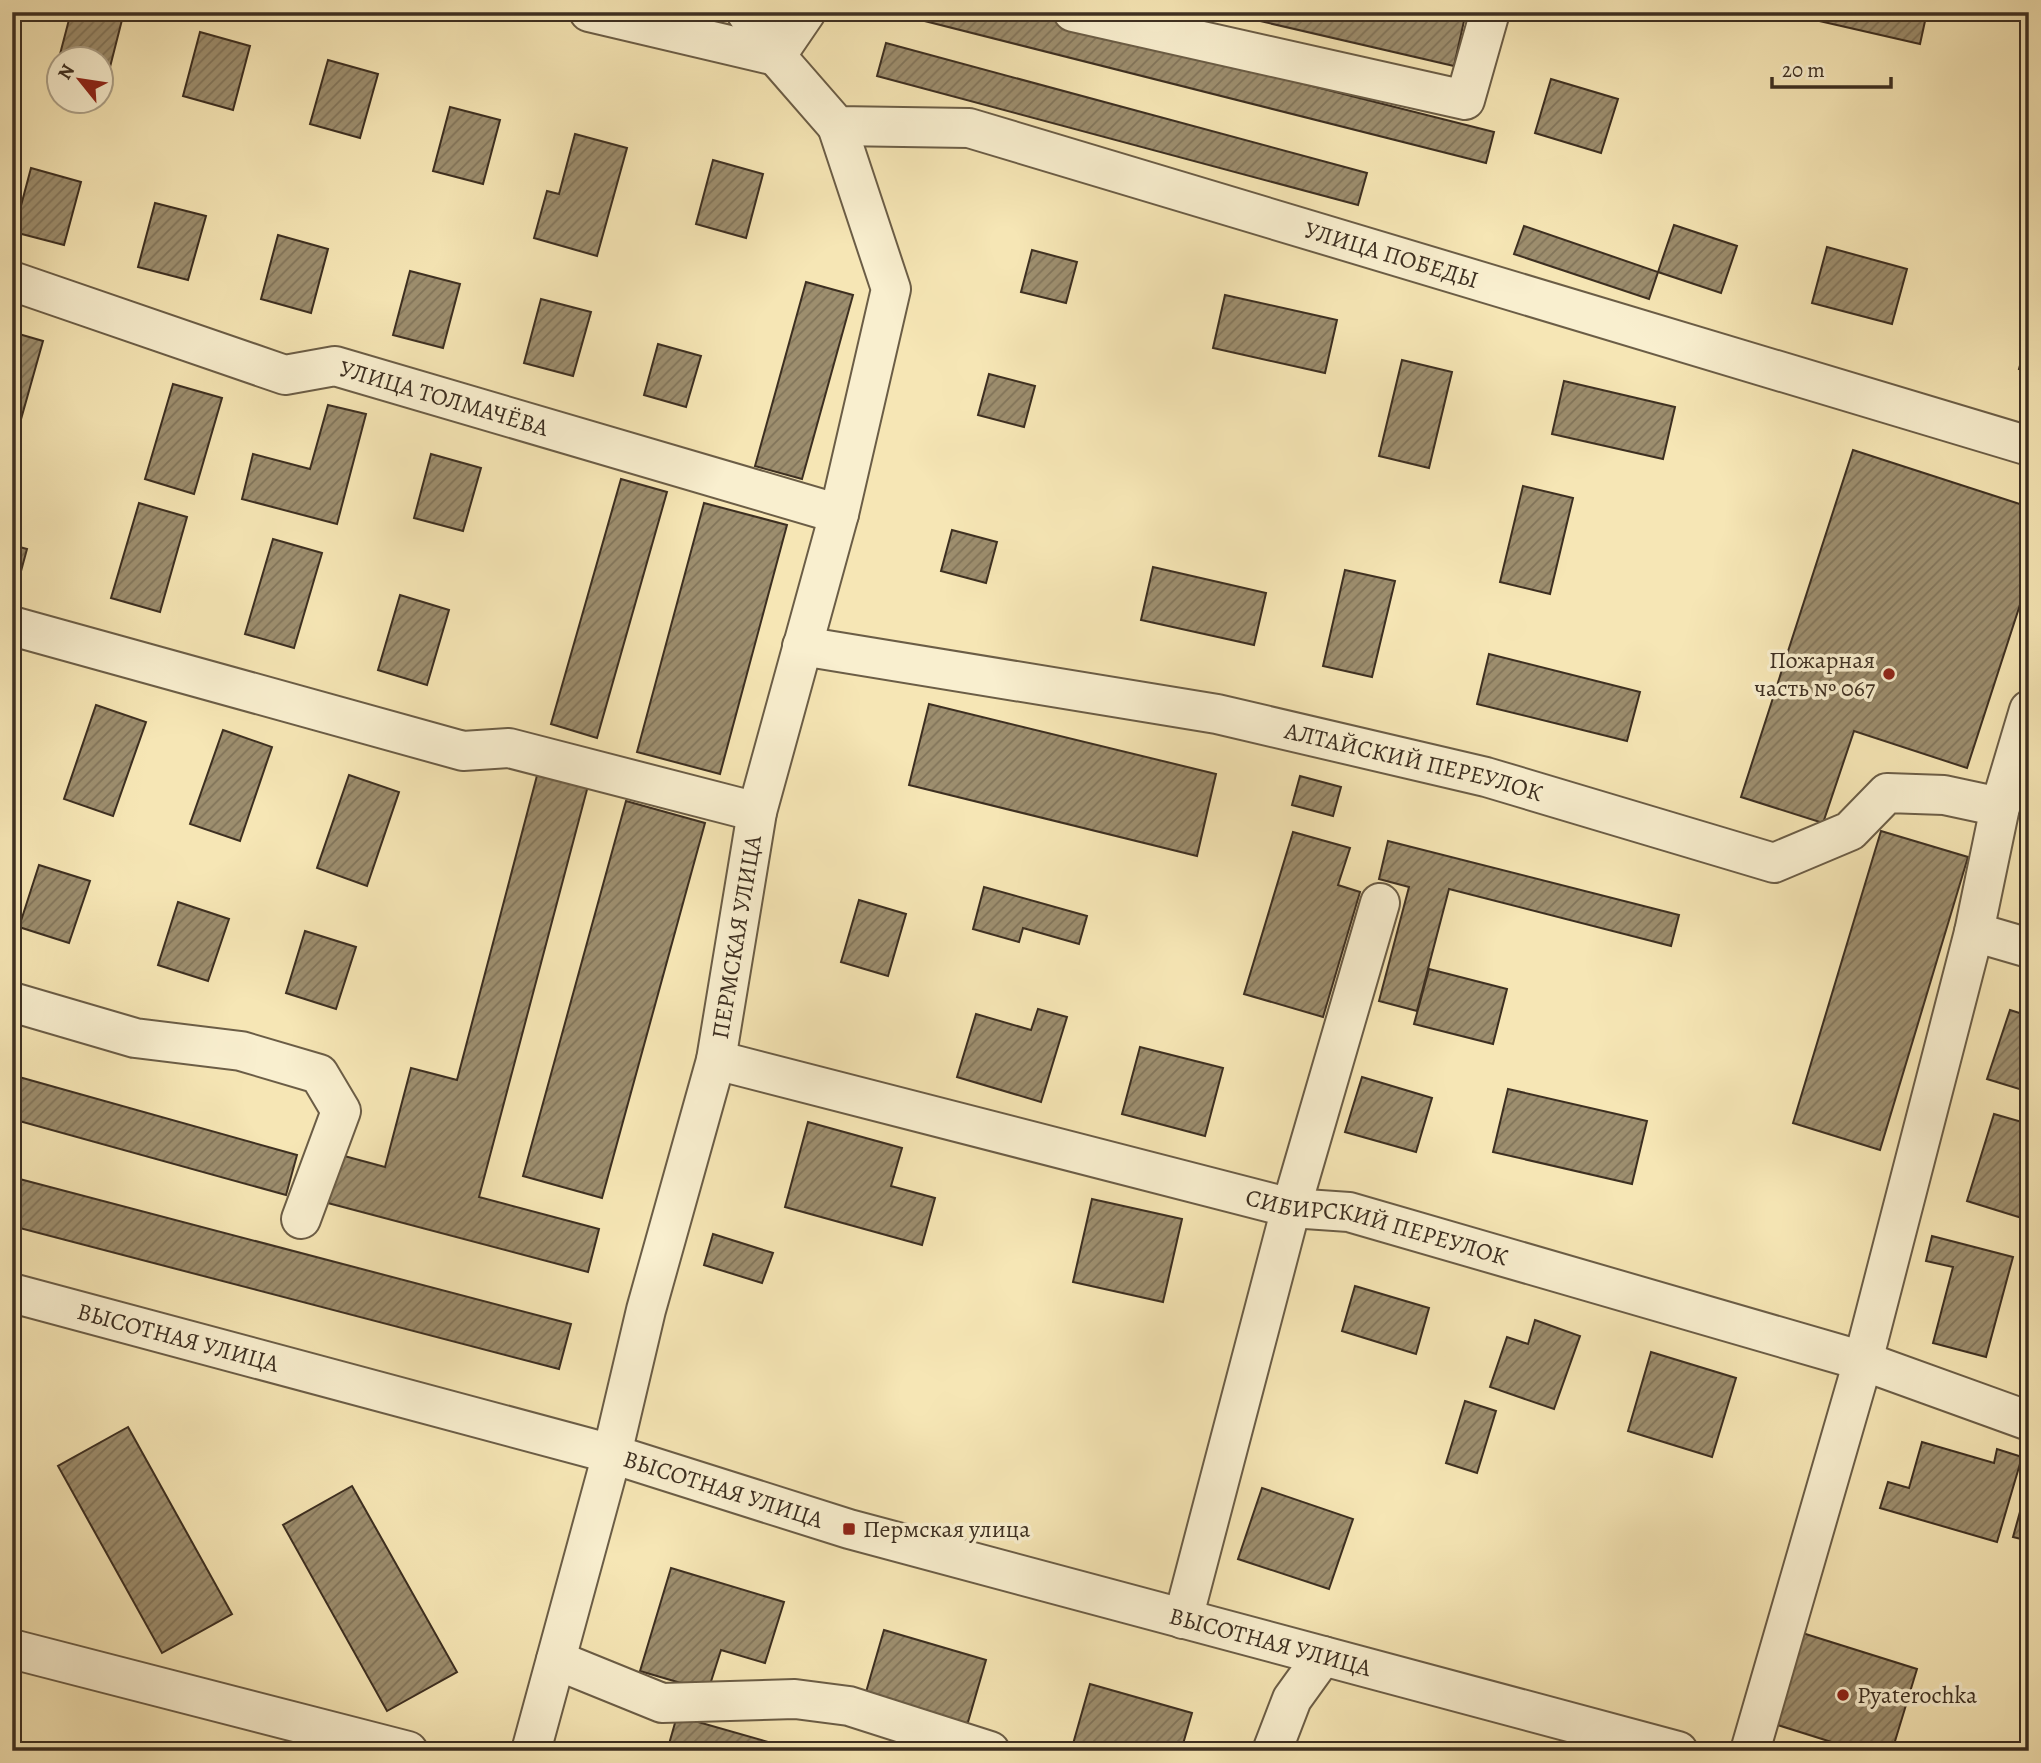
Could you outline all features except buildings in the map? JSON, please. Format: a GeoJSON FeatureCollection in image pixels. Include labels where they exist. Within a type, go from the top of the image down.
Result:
{"type":"FeatureCollection","features":[{"type":"Feature","properties":{"kind":"street"},"geometry":{"type":"LineString","coordinates":[[589,12],[776,56]]}},
{"type":"Feature","properties":{"kind":"street"},"geometry":{"type":"LineString","coordinates":[[746,12],[776,56],[837,126]]}},
{"type":"Feature","properties":{"kind":"street"},"geometry":{"type":"LineString","coordinates":[[776,56],[806,12]]}},
{"type":"Feature","properties":{"kind":"street"},"geometry":{"type":"LineString","coordinates":[[1073,12],[1465,100],[1490,12]]}},
{"type":"Feature","properties":{"kind":"street","name":"УЛИЦА ПОБЕДЫ"},"geometry":{"type":"LineString","coordinates":[[837,126],[969,128],[2029,446]]}},
{"type":"Feature","properties":{"kind":"street","name":"ПЕРМСКАЯ УЛИЦА"},"geometry":{"type":"LineString","coordinates":[[531,1751],[612,1454],[646,1310],[716,1060],[757,812],[839,514],[891,289],[837,126]]}},
{"type":"Feature","properties":{"kind":"street","name":"УЛИЦА ТОЛМАЧЁВА"},"geometry":{"type":"LineString","coordinates":[[12,281],[285,375],[334,366],[839,514]]}},
{"type":"Feature","properties":{"kind":"street"},"geometry":{"type":"LineString","coordinates":[[12,626],[463,751],[509,748],[757,812]]}},
{"type":"Feature","properties":{"kind":"street","name":"АЛТАЙСКИЙ ПЕРЕУЛОК"},"geometry":{"type":"LineString","coordinates":[[802,646],[1217,714],[1486,777],[1774,863],[1850,831],[1887,793],[1944,795],[2000,807]]}},
{"type":"Feature","properties":{"kind":"street"},"geometry":{"type":"LineString","coordinates":[[1750,1751],[1863,1361],[1973,932],[2000,807],[2029,709]]}},
{"type":"Feature","properties":{"kind":"street"},"geometry":{"type":"LineString","coordinates":[[1183,1619],[1291,1208],[1380,903]]}},
{"type":"Feature","properties":{"kind":"street"},"geometry":{"type":"LineString","coordinates":[[1973,932],[2029,948]]}},
{"type":"Feature","properties":{"kind":"street"},"geometry":{"type":"LineString","coordinates":[[12,1002],[135,1038],[241,1051],[320,1074],[341,1111],[301,1219]]}},
{"type":"Feature","properties":{"kind":"street","name":"СИБИРСКИЙ ПЕРЕУЛОК"},"geometry":{"type":"LineString","coordinates":[[716,1060],[1291,1208],[1349,1212],[1863,1361],[2029,1421]]}},
{"type":"Feature","properties":{"kind":"street","name":"ВЫСОТНАЯ УЛИЦА"},"geometry":{"type":"LineString","coordinates":[[12,1293],[612,1454],[849,1529],[1678,1751]]}},
{"type":"Feature","properties":{"kind":"street"},"geometry":{"type":"LineString","coordinates":[[12,1649],[408,1751]]}},
{"type":"Feature","properties":{"kind":"street"},"geometry":{"type":"LineString","coordinates":[[1272,1751],[1292,1699],[1324,1656]]}},
{"type":"Feature","properties":{"kind":"street"},"geometry":{"type":"LineString","coordinates":[[556,1660],[662,1703],[795,1699],[849,1706],[990,1751]]}},
{"type":"Feature","properties":{"kind":"place","name":"Пожарная часть № 067"},"geometry":{"type":"Point","coordinates":[1889,674]}},
{"type":"Feature","properties":{"kind":"place","name":"Пермская улица"},"geometry":{"type":"Point","coordinates":[849,1529]}},
{"type":"Feature","properties":{"kind":"place","name":"Pyaterochka"},"geometry":{"type":"Point","coordinates":[1843,1695]}}]}
